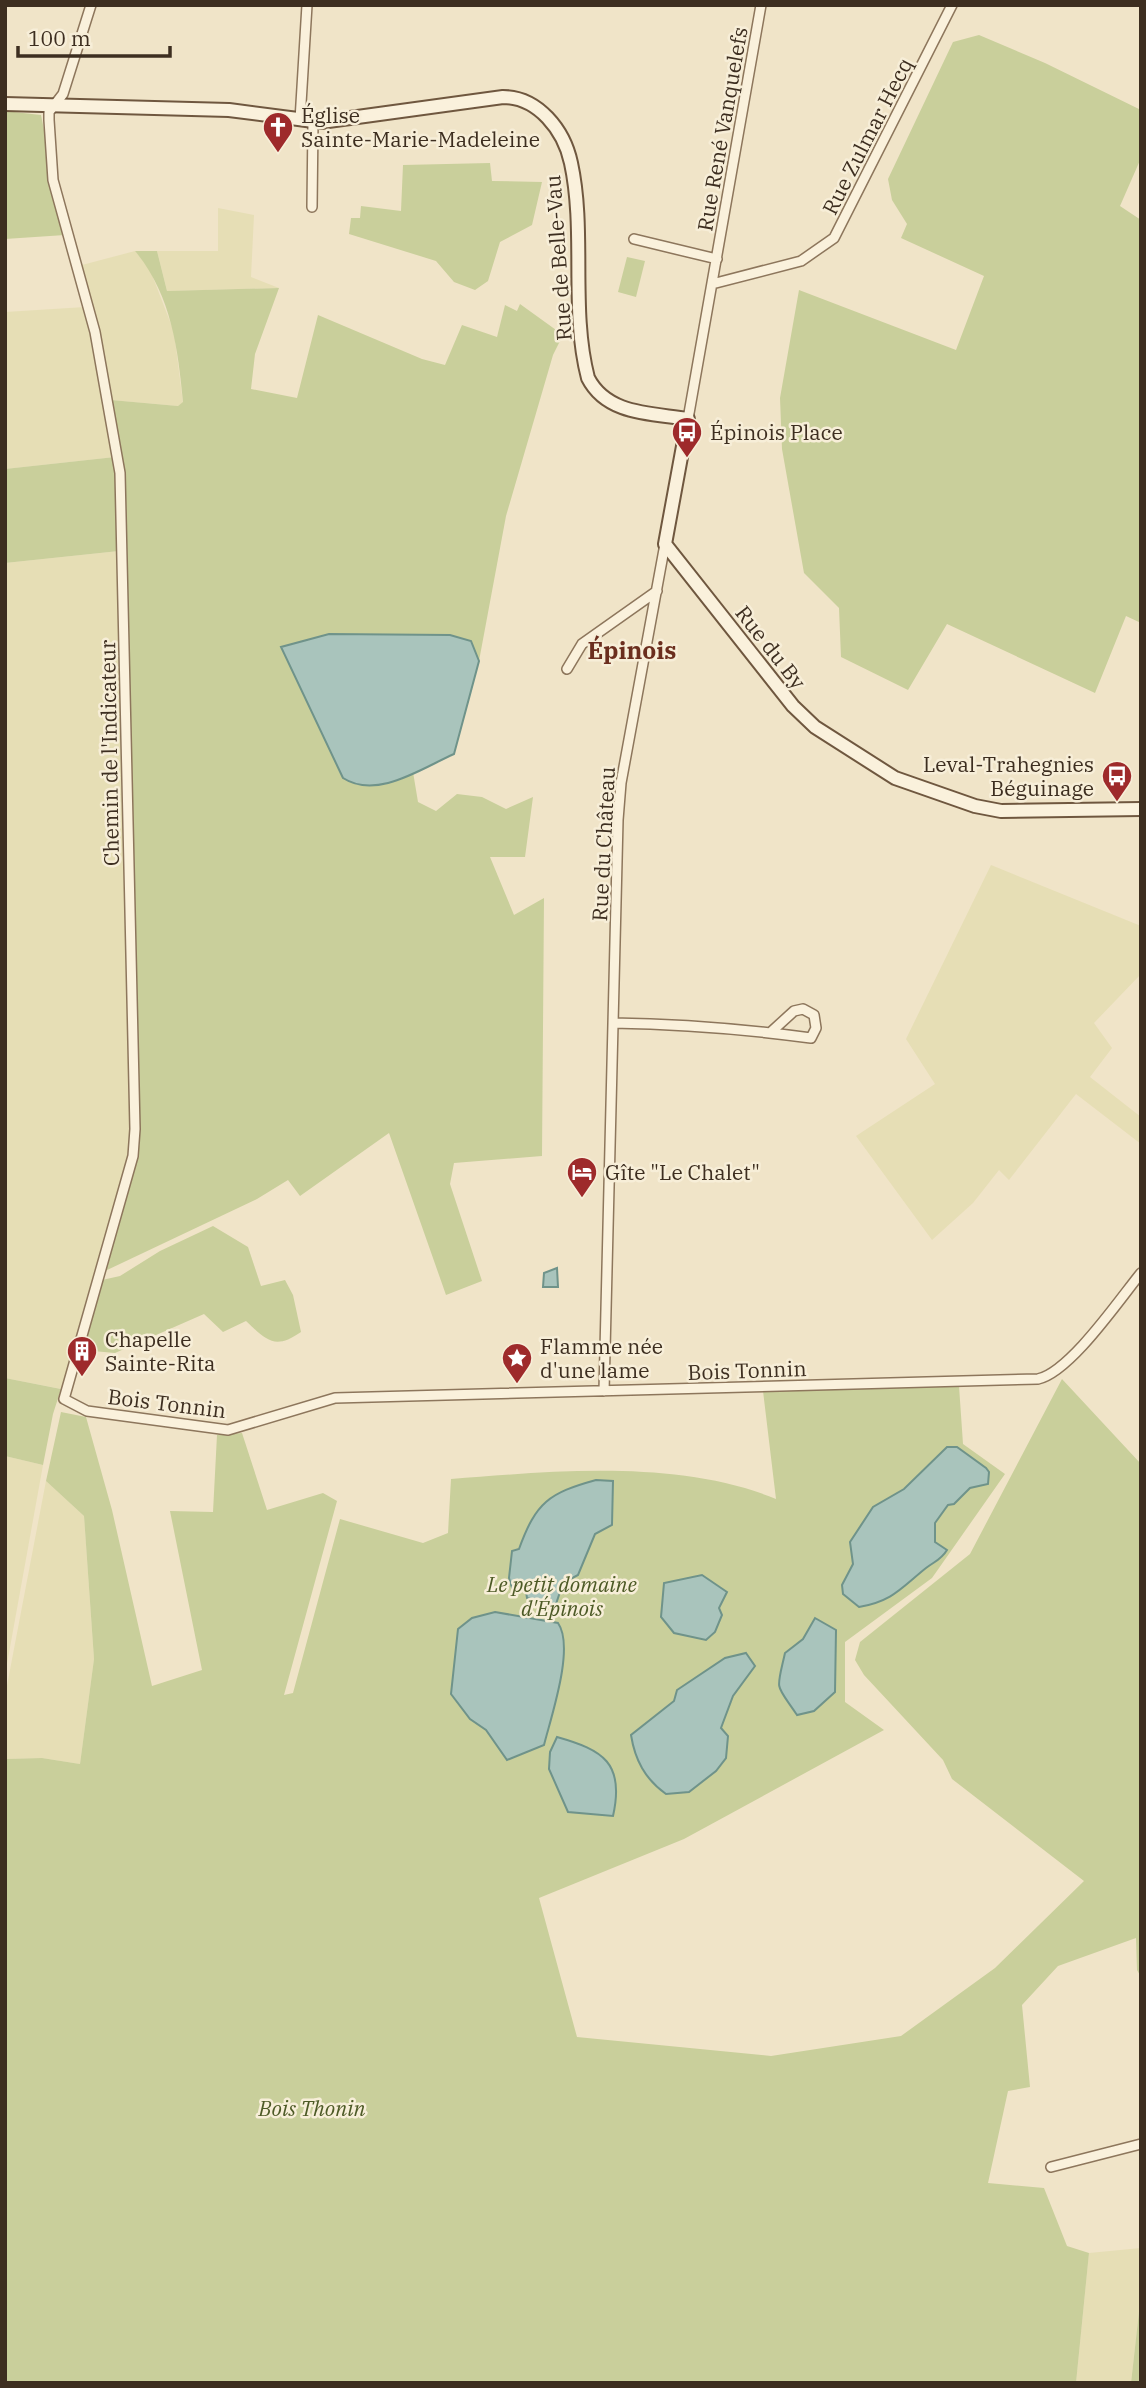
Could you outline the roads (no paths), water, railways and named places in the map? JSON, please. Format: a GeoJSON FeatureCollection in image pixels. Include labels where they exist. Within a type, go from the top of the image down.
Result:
{"type":"FeatureCollection","features":[{"type":"Feature","properties":{"kind":"street","name":"Chemin de l'Indicateur"},"geometry":{"type":"LineString","coordinates":[[64,1399],[132,1156],[135,1129],[120,473],[88,304],[53,180],[49,120],[49,112],[62,94],[92,5]]}},
{"type":"Feature","properties":{"kind":"street"},"geometry":{"type":"LineString","coordinates":[[307,5],[307,121],[312,206]]}},
{"type":"Feature","properties":{"kind":"street","name":"Rue René Vanquelefs"},"geometry":{"type":"LineString","coordinates":[[717,259],[761,5]]}},
{"type":"Feature","properties":{"kind":"street","name":"Rue Zulmar Hecq"},"geometry":{"type":"LineString","coordinates":[[712,284],[801,261],[834,238],[951,5]]}},
{"type":"Feature","properties":{"kind":"street","name":"Rue de Belle-Vau"},"geometry":{"type":"LineString","coordinates":[[5,104],[229,110],[307,121],[503,97],[524,99],[553,125],[571,163],[588,378],[599,395],[616,407],[688,419]]}},
{"type":"Feature","properties":{"kind":"street"},"geometry":{"type":"LineString","coordinates":[[634,239],[717,259],[665,544]]}},
{"type":"Feature","properties":{"kind":"street","name":"Rue du Château"},"geometry":{"type":"LineString","coordinates":[[604,1391],[621,783],[665,544]]}},
{"type":"Feature","properties":{"kind":"street","name":"Rue du By"},"geometry":{"type":"LineString","coordinates":[[665,544],[793,706],[815,727],[895,778],[950,799],[1001,811],[1141,809]]}},
{"type":"Feature","properties":{"kind":"street"},"geometry":{"type":"LineString","coordinates":[[567,669],[582,644],[657,591]]}},
{"type":"Feature","properties":{"kind":"street"},"geometry":{"type":"LineString","coordinates":[[613,1023],[717,1025],[811,1038],[816,1028],[814,1015],[803,1009],[794,1012],[771,1032]]}},
{"type":"Feature","properties":{"kind":"street","name":"Bois Tonnin"},"geometry":{"type":"LineString","coordinates":[[64,1399],[87,1411],[228,1430],[335,1398],[1038,1380],[1058,1369],[1104,1321],[1141,1273]]}},
{"type":"Feature","properties":{"kind":"street"},"geometry":{"type":"LineString","coordinates":[[1051,2167],[1141,2144]]}},
{"type":"Feature","properties":{"kind":"water"},"geometry":{"type":"Polygon","coordinates":[[[329,634],[450,635],[471,641],[479,661],[454,754],[414,774],[385,784],[356,784],[343,778],[281,647],[329,634]]]}},
{"type":"Feature","properties":{"kind":"water"},"geometry":{"type":"Polygon","coordinates":[[[557,1268],[558,1287],[543,1287],[544,1273],[557,1268]]]}},
{"type":"Feature","properties":{"kind":"water"},"geometry":{"type":"Polygon","coordinates":[[[947,1447],[957,1447],[986,1468],[989,1472],[988,1484],[970,1488],[954,1504],[948,1505],[935,1523],[935,1542],[947,1550],[942,1556],[889,1597],[859,1607],[843,1594],[842,1585],[853,1564],[850,1542],[873,1507],[904,1489],[947,1447]]]}},
{"type":"Feature","properties":{"kind":"water"},"geometry":{"type":"Polygon","coordinates":[[[596,1480],[613,1481],[612,1525],[595,1534],[578,1575],[563,1583],[555,1607],[527,1598],[525,1585],[513,1591],[509,1578],[512,1551],[519,1549],[538,1510],[555,1495],[596,1480]]]}},
{"type":"Feature","properties":{"kind":"water"},"geometry":{"type":"Polygon","coordinates":[[[702,1575],[727,1592],[719,1608],[722,1615],[715,1632],[706,1640],[674,1633],[661,1617],[664,1583],[702,1575]]]}},
{"type":"Feature","properties":{"kind":"water"},"geometry":{"type":"Polygon","coordinates":[[[495,1612],[558,1623],[563,1634],[563,1665],[544,1745],[507,1760],[486,1730],[470,1719],[451,1694],[458,1629],[472,1618],[495,1612]]]}},
{"type":"Feature","properties":{"kind":"water"},"geometry":{"type":"Polygon","coordinates":[[[815,1618],[836,1630],[835,1692],[814,1711],[797,1715],[779,1687],[780,1675],[785,1653],[803,1639],[815,1618]]]}},
{"type":"Feature","properties":{"kind":"water"},"geometry":{"type":"Polygon","coordinates":[[[746,1653],[755,1666],[733,1696],[721,1728],[728,1736],[726,1758],[716,1771],[689,1792],[666,1794],[652,1782],[642,1768],[631,1735],[674,1701],[677,1690],[725,1658],[746,1653]]]}},
{"type":"Feature","properties":{"kind":"water"},"geometry":{"type":"Polygon","coordinates":[[[557,1737],[587,1747],[607,1762],[616,1783],[613,1816],[568,1812],[549,1769],[550,1752],[557,1737]]]}},
{"type":"Feature","properties":{"kind":"place","name":"Église Sainte-Marie-Madeleine"},"geometry":{"type":"Point","coordinates":[278,154]}},
{"type":"Feature","properties":{"kind":"place","name":"Épinois Place"},"geometry":{"type":"Point","coordinates":[687,459]}},
{"type":"Feature","properties":{"kind":"place","name":"Leval-Trahegnies Béguinage"},"geometry":{"type":"Point","coordinates":[1117,803]}},
{"type":"Feature","properties":{"kind":"place","name":"Gîte \"Le Chalet\""},"geometry":{"type":"Point","coordinates":[582,1199]}},
{"type":"Feature","properties":{"kind":"place","name":"Chapelle Sainte-Rita"},"geometry":{"type":"Point","coordinates":[82,1378]}},
{"type":"Feature","properties":{"kind":"place","name":"Flamme née d'une lame"},"geometry":{"type":"Point","coordinates":[517,1385]}},
{"type":"Feature","properties":{"kind":"district","name":"Épinois"},"geometry":{"type":"Point","coordinates":[632,650]}},
{"type":"Feature","properties":{"kind":"park label","name":"Le petit domaine d'Épinois"},"geometry":{"type":"Point","coordinates":[562,1596]}},
{"type":"Feature","properties":{"kind":"park label","name":"Bois Thonin"},"geometry":{"type":"Point","coordinates":[312,2108]}}]}
